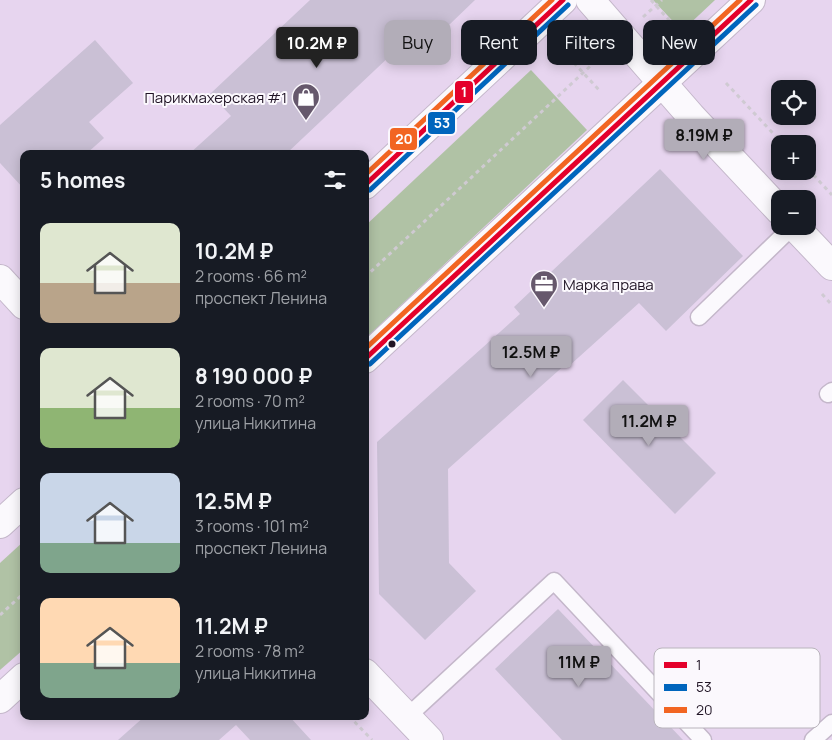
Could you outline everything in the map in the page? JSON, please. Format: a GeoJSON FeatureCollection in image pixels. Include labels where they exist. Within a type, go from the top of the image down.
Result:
{"type":"FeatureCollection","features":[{"type":"Feature","properties":{"kind":"main road"},"geometry":{"type":"LineString","coordinates":[[369,181],[563,0]]}},
{"type":"Feature","properties":{"kind":"main road"},"geometry":{"type":"LineString","coordinates":[[590,0],[607,20]]}},
{"type":"Feature","properties":{"kind":"main road"},"geometry":{"type":"LineString","coordinates":[[369,355],[751,0]]}},
{"type":"Feature","properties":{"kind":"main road"},"geometry":{"type":"LineString","coordinates":[[633,49],[691,116],[771,201]]}},
{"type":"Feature","properties":{"kind":"main road"},"geometry":{"type":"LineString","coordinates":[[803,235],[832,266]]}},
{"type":"Feature","properties":{"kind":"main road"},"geometry":{"type":"LineString","coordinates":[[0,279],[20,301]]}},
{"type":"Feature","properties":{"kind":"main road"},"geometry":{"type":"LineString","coordinates":[[0,524],[20,506]]}},
{"type":"Feature","properties":{"kind":"main road"},"geometry":{"type":"LineString","coordinates":[[369,677],[429,740]]}},
{"type":"Feature","properties":{"kind":"main road"},"geometry":{"type":"LineString","coordinates":[[0,699],[20,681]]}},
{"type":"Feature","properties":{"kind":"lane"},"geometry":{"type":"LineString","coordinates":[[699,317],[785,235]]}},
{"type":"Feature","properties":{"kind":"lane"},"geometry":{"type":"LineString","coordinates":[[407,717],[554,581],[654,687]]}},
{"type":"Feature","properties":{"kind":"lane"},"geometry":{"type":"LineString","coordinates":[[812,740],[832,723]]}},
{"type":"Feature","properties":{"kind":"lane"},"geometry":{"type":"LineString","coordinates":[[693,728],[704,740]]}},
{"type":"Feature","properties":{"kind":"path"},"geometry":{"type":"LineString","coordinates":[[651,0],[669,20]]}},
{"type":"Feature","properties":{"kind":"path"},"geometry":{"type":"LineString","coordinates":[[633,27],[662,0]]}},
{"type":"Feature","properties":{"kind":"path"},"geometry":{"type":"LineString","coordinates":[[576,65],[600,91]]}},
{"type":"Feature","properties":{"kind":"path"},"geometry":{"type":"LineString","coordinates":[[369,273],[592,65]]}},
{"type":"Feature","properties":{"kind":"path"},"geometry":{"type":"LineString","coordinates":[[726,84],[774,135]]}},
{"type":"Feature","properties":{"kind":"path"},"geometry":{"type":"LineString","coordinates":[[816,178],[832,195]]}},
{"type":"Feature","properties":{"kind":"path"},"geometry":{"type":"LineString","coordinates":[[0,615],[20,597]]}},
{"type":"Feature","properties":{"kind":"path"},"geometry":{"type":"LineString","coordinates":[[353,720],[372,740]]}},
{"type":"Feature","properties":{"kind":"green space"},"geometry":{"type":"Polygon","coordinates":[[[653,0],[715,0],[694,20],[672,20],[653,0]]]}},
{"type":"Feature","properties":{"kind":"green space"},"geometry":{"type":"Polygon","coordinates":[[[531,70],[587,130],[369,335],[369,222],[531,70]]]}},
{"type":"Feature","properties":{"kind":"green space"},"geometry":{"type":"Polygon","coordinates":[[[20,545],[20,652],[0,670],[0,563],[20,545]]]}},
{"type":"Feature","properties":{"kind":"building"},"geometry":{"type":"Polygon","coordinates":[[[310,0],[475,0],[451,23],[451,20],[384,20],[384,62],[290,150],[193,150],[231,116],[210,94],[310,0]]]}},
{"type":"Feature","properties":{"kind":"building"},"geometry":{"type":"Polygon","coordinates":[[[95,40],[133,83],[89,122],[104,138],[90,150],[20,150],[20,185],[0,163],[0,125],[95,40]]]}},
{"type":"Feature","properties":{"kind":"building"},"geometry":{"type":"Polygon","coordinates":[[[660,169],[743,256],[666,331],[639,303],[569,366],[567,363],[448,469],[449,563],[476,591],[425,640],[379,594],[377,442],[520,314],[514,307],[660,169]]]}},
{"type":"Feature","properties":{"kind":"building"},"geometry":{"type":"Polygon","coordinates":[[[623,380],[716,473],[675,514],[583,420],[623,380]]]}},
{"type":"Feature","properties":{"kind":"building"},"geometry":{"type":"Polygon","coordinates":[[[558,609],[654,710],[654,728],[672,728],[683,740],[562,740],[495,669],[558,609]]]}},
{"type":"Feature","properties":{"kind":"building"},"geometry":{"type":"Polygon","coordinates":[[[140,720],[293,720],[311,740],[250,740],[236,725],[219,740],[118,740],[140,720]]]}},
{"type":"Feature","properties":{"kind":"transit line","name":"20"},"geometry":{"type":"LineString","coordinates":[[369,171],[552,0]]}},
{"type":"Feature","properties":{"kind":"transit line","name":"1"},"geometry":{"type":"LineString","coordinates":[[369,181],[563,0]]}},
{"type":"Feature","properties":{"kind":"transit line","name":"20"},"geometry":{"type":"LineString","coordinates":[[369,345],[740,0]]}},
{"type":"Feature","properties":{"kind":"transit line","name":"1"},"geometry":{"type":"LineString","coordinates":[[369,355],[751,0]]}},
{"type":"Feature","properties":{"kind":"transit line","name":"53"},"geometry":{"type":"LineString","coordinates":[[370,190],[568,5]]}},
{"type":"Feature","properties":{"kind":"transit line","name":"53"},"geometry":{"type":"LineString","coordinates":[[370,364],[756,5]]}},
{"type":"Feature","properties":{"kind":"place","name":"Парикмахерская #1"},"geometry":{"type":"Point","coordinates":[306,121]}},
{"type":"Feature","properties":{"kind":"place","name":"Марка права"},"geometry":{"type":"Point","coordinates":[544,308]}}]}
